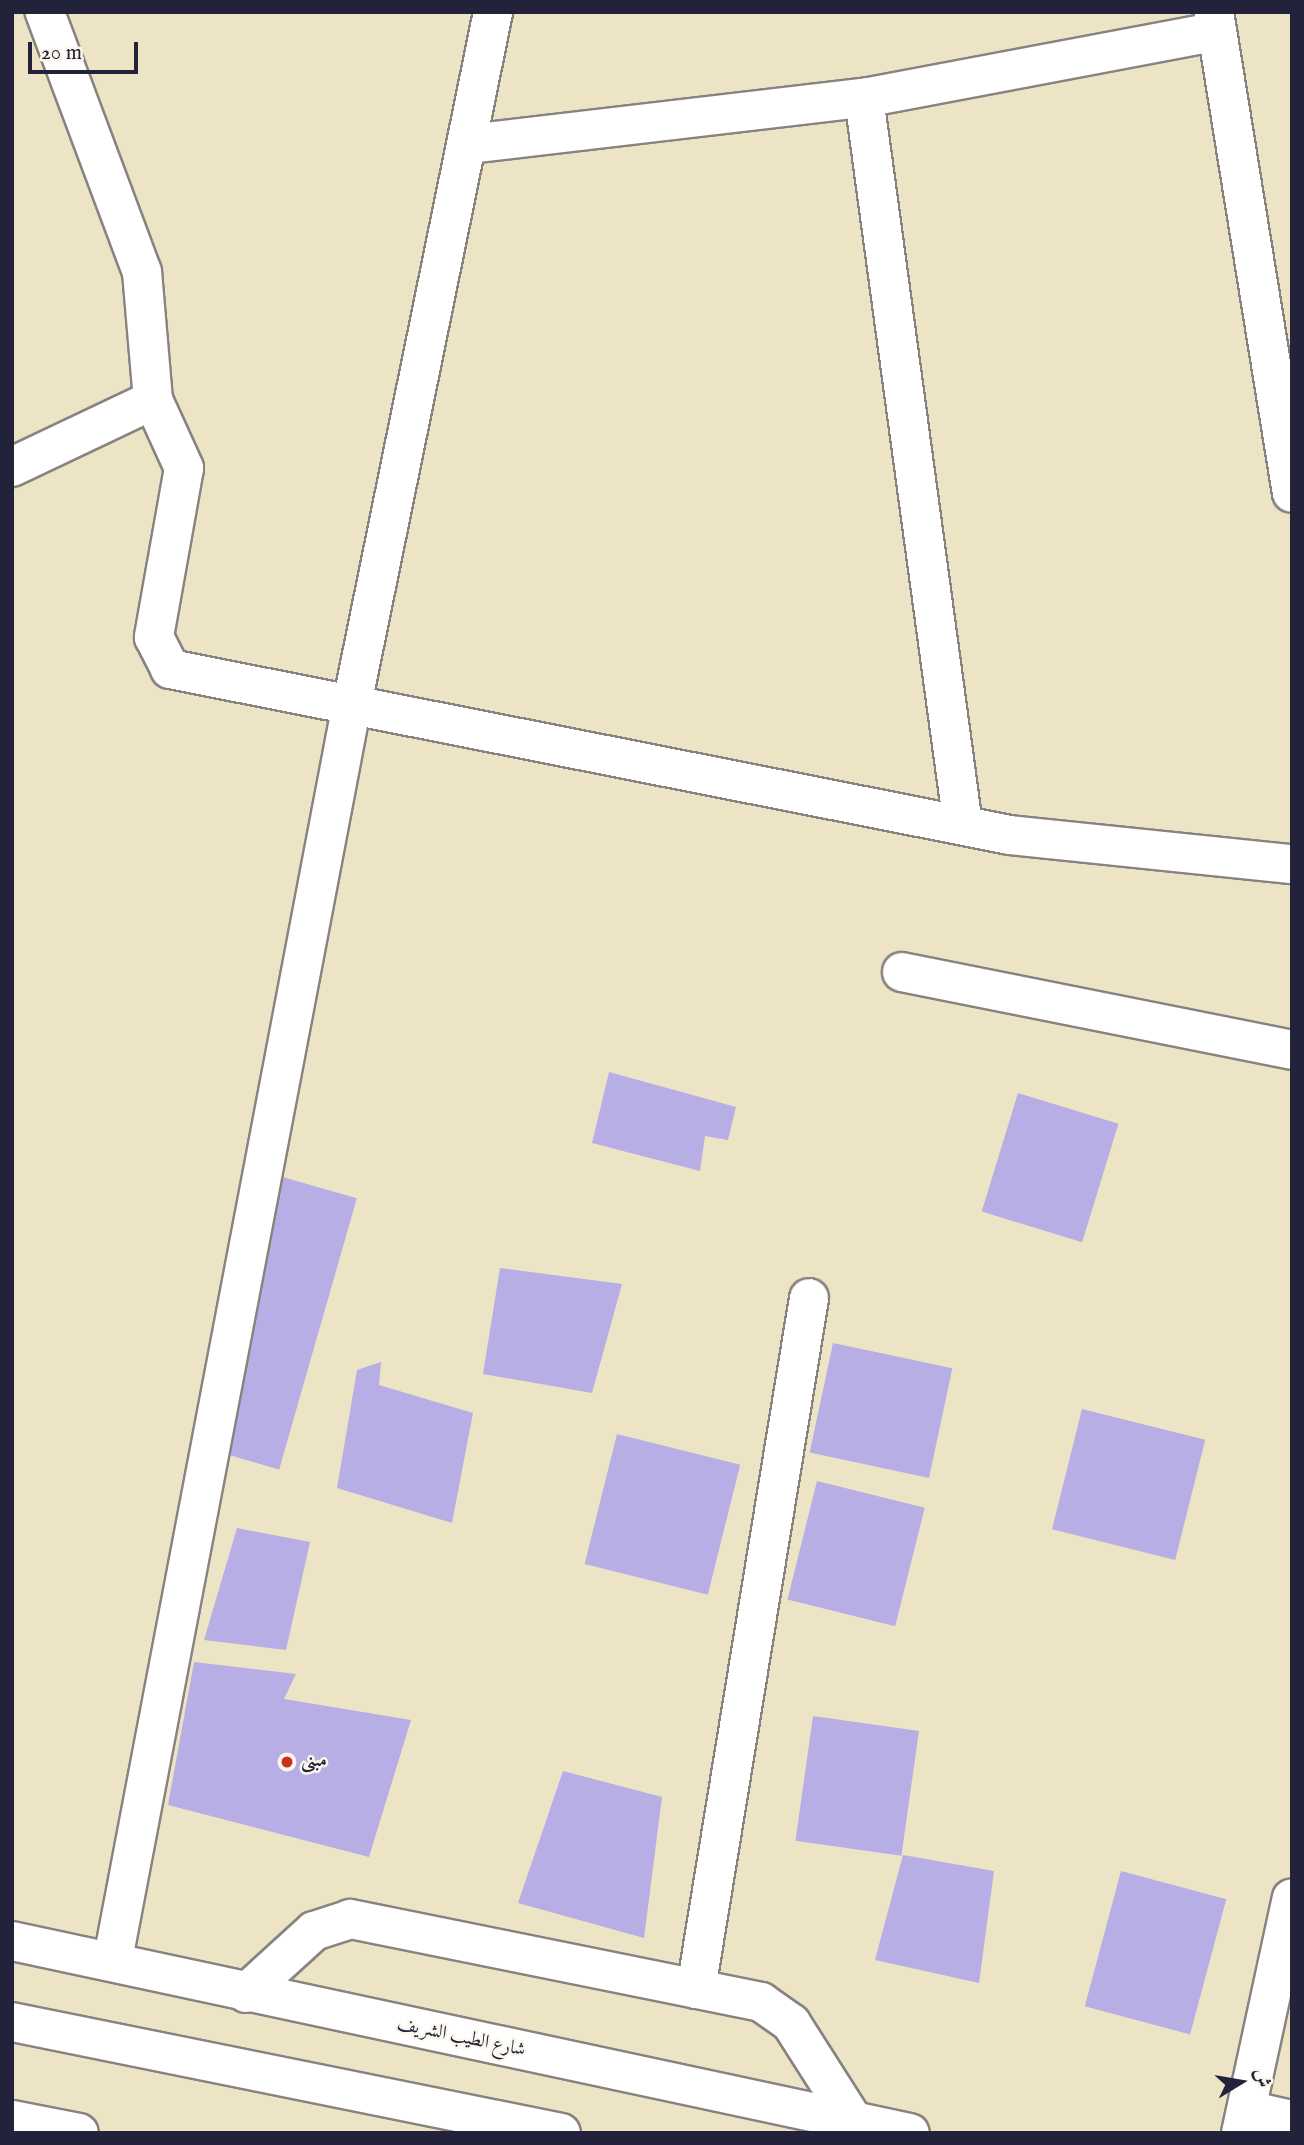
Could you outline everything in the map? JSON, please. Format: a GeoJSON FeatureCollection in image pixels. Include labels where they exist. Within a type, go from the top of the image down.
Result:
{"type":"FeatureCollection","features":[{"type":"Feature","properties":{"kind":"street"},"geometry":{"type":"LineString","coordinates":[[46,12],[142,272],[153,400],[184,468],[185,483],[154,637],[158,656],[170,669],[963,825],[1292,864]]}},
{"type":"Feature","properties":{"kind":"street"},"geometry":{"type":"LineString","coordinates":[[113,1959],[352,704],[470,144],[493,12]]}},
{"type":"Feature","properties":{"kind":"street"},"geometry":{"type":"LineString","coordinates":[[470,144],[864,98],[1216,22],[1292,493]]}},
{"type":"Feature","properties":{"kind":"street"},"geometry":{"type":"LineString","coordinates":[[864,98],[963,825]]}},
{"type":"Feature","properties":{"kind":"street"},"geometry":{"type":"LineString","coordinates":[[12,467],[153,400]]}},
{"type":"Feature","properties":{"kind":"street"},"geometry":{"type":"LineString","coordinates":[[902,972],[1292,1050]]}},
{"type":"Feature","properties":{"kind":"street"},"geometry":{"type":"LineString","coordinates":[[696,1989],[809,1298]]}},
{"type":"Feature","properties":{"kind":"street"},"geometry":{"type":"LineString","coordinates":[[1292,1898],[1244,2121],[1292,2120]]}},
{"type":"Feature","properties":{"kind":"street"},"geometry":{"type":"LineString","coordinates":[[246,1993],[314,1931],[350,1919],[696,1989],[782,2013],[854,2122]]}},
{"type":"Feature","properties":{"kind":"street","name":"شارع الطيب الشريف"},"geometry":{"type":"LineString","coordinates":[[12,1941],[113,1959],[246,1993],[910,2133]]}},
{"type":"Feature","properties":{"kind":"street"},"geometry":{"type":"LineString","coordinates":[[12,2022],[561,2133]]}},
{"type":"Feature","properties":{"kind":"street"},"geometry":{"type":"LineString","coordinates":[[12,2120],[79,2133]]}},
{"type":"Feature","properties":{"kind":"building"},"geometry":{"type":"Polygon","coordinates":[[[609,1072],[736,1107],[728,1140],[705,1136],[700,1171],[592,1143],[609,1072]]]}},
{"type":"Feature","properties":{"kind":"building"},"geometry":{"type":"Polygon","coordinates":[[[1018,1093],[1118,1124],[1082,1242],[982,1212],[1018,1093]]]}},
{"type":"Feature","properties":{"kind":"building"},"geometry":{"type":"Polygon","coordinates":[[[279,1176],[357,1198],[279,1469],[201,1447],[279,1176]]]}},
{"type":"Feature","properties":{"kind":"building"},"geometry":{"type":"Polygon","coordinates":[[[500,1268],[622,1284],[592,1393],[483,1374],[500,1268]]]}},
{"type":"Feature","properties":{"kind":"building"},"geometry":{"type":"Polygon","coordinates":[[[833,1343],[952,1368],[929,1478],[810,1453],[833,1343]]]}},
{"type":"Feature","properties":{"kind":"building"},"geometry":{"type":"Polygon","coordinates":[[[381,1362],[379,1385],[473,1413],[452,1523],[337,1488],[357,1370],[381,1362]]]}},
{"type":"Feature","properties":{"kind":"building"},"geometry":{"type":"Polygon","coordinates":[[[1082,1409],[1205,1440],[1175,1560],[1052,1529],[1082,1409]]]}},
{"type":"Feature","properties":{"kind":"building"},"geometry":{"type":"Polygon","coordinates":[[[617,1434],[740,1465],[708,1595],[585,1564],[617,1434]]]}},
{"type":"Feature","properties":{"kind":"building"},"geometry":{"type":"Polygon","coordinates":[[[817,1481],[925,1508],[895,1626],[787,1599],[817,1481]]]}},
{"type":"Feature","properties":{"kind":"building"},"geometry":{"type":"Polygon","coordinates":[[[237,1528],[310,1542],[286,1650],[204,1640],[237,1528]]]}},
{"type":"Feature","properties":{"kind":"building","name":"مبنى"},"geometry":{"type":"Polygon","coordinates":[[[194,1662],[296,1674],[284,1699],[411,1720],[369,1857],[168,1805],[194,1662]]]}},
{"type":"Feature","properties":{"kind":"building"},"geometry":{"type":"Polygon","coordinates":[[[813,1716],[919,1731],[901,1856],[795,1841],[813,1716]]]}},
{"type":"Feature","properties":{"kind":"building"},"geometry":{"type":"Polygon","coordinates":[[[563,1771],[662,1797],[644,1938],[518,1903],[563,1771]]]}},
{"type":"Feature","properties":{"kind":"building"},"geometry":{"type":"Polygon","coordinates":[[[903,1855],[994,1871],[979,1983],[875,1960],[903,1855]]]}},
{"type":"Feature","properties":{"kind":"building"},"geometry":{"type":"Polygon","coordinates":[[[1121,1871],[1226,1899],[1190,2034],[1085,2006],[1121,1871]]]}},
{"type":"Feature","properties":{"kind":"place","name":"مبنى"},"geometry":{"type":"Point","coordinates":[287,1762]}}]}
